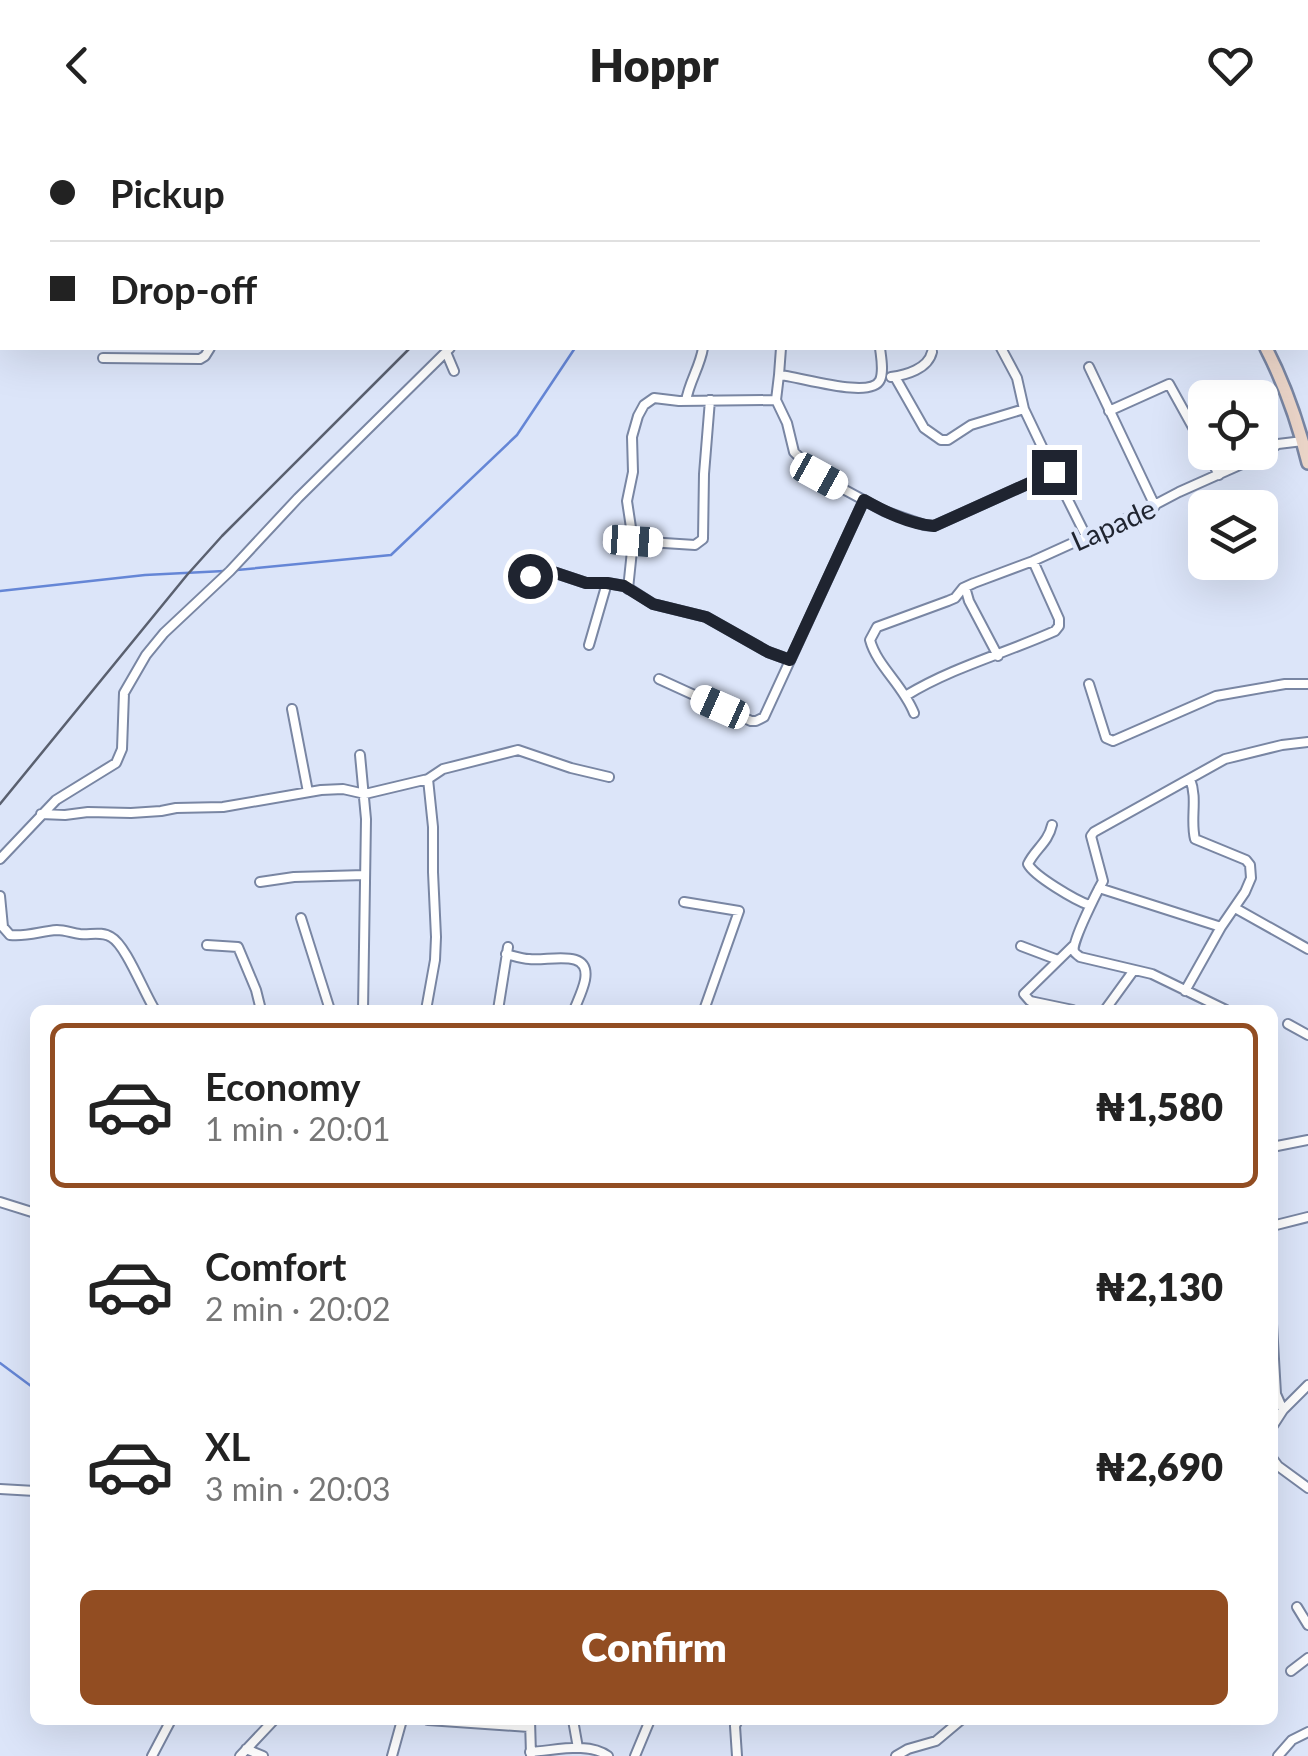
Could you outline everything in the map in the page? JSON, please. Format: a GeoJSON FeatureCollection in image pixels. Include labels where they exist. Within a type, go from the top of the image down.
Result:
{"type":"FeatureCollection","features":[{"type":"Feature","properties":{"kind":"main road"},"geometry":{"type":"LineString","coordinates":[[1267,350],[1298,422],[1308,463]]}},
{"type":"Feature","properties":{"kind":"street"},"geometry":{"type":"LineString","coordinates":[[103,358],[200,359],[209,350]]}},
{"type":"Feature","properties":{"kind":"street"},"geometry":{"type":"LineString","coordinates":[[0,858],[56,800],[116,763],[122,749],[124,693],[146,654],[164,633],[448,350],[454,371]]}},
{"type":"Feature","properties":{"kind":"street"},"geometry":{"type":"LineString","coordinates":[[686,401],[703,350]]}},
{"type":"Feature","properties":{"kind":"street"},"geometry":{"type":"LineString","coordinates":[[781,350],[776,400],[794,452],[819,476],[884,511],[934,526],[1054,472]]}},
{"type":"Feature","properties":{"kind":"street"},"geometry":{"type":"LineString","coordinates":[[778,375],[862,389],[875,386],[881,378],[880,350]]}},
{"type":"Feature","properties":{"kind":"street"},"geometry":{"type":"LineString","coordinates":[[1002,350],[1017,378],[1024,409],[1086,536]]}},
{"type":"Feature","properties":{"kind":"street"},"geometry":{"type":"LineString","coordinates":[[881,378],[907,374],[930,360],[932,352]]}},
{"type":"Feature","properties":{"kind":"street"},"geometry":{"type":"LineString","coordinates":[[1089,367],[1155,506]]}},
{"type":"Feature","properties":{"kind":"street"},"geometry":{"type":"LineString","coordinates":[[894,377],[924,428],[941,440],[948,440],[972,425],[1024,409]]}},
{"type":"Feature","properties":{"kind":"street"},"geometry":{"type":"LineString","coordinates":[[1109,410],[1169,384],[1188,418]]}},
{"type":"Feature","properties":{"kind":"street"},"geometry":{"type":"LineString","coordinates":[[628,589],[633,541],[627,501],[632,437],[644,405],[660,398],[776,400]]}},
{"type":"Feature","properties":{"kind":"street"},"geometry":{"type":"LineString","coordinates":[[633,541],[694,545],[703,539],[710,400]]}},
{"type":"Feature","properties":{"kind":"street","name":"Lapade"},"geometry":{"type":"LineString","coordinates":[[907,695],[873,652],[870,640],[878,627],[948,602],[965,587],[1033,562],[1278,444],[1302,441]]}},
{"type":"Feature","properties":{"kind":"street"},"geometry":{"type":"LineString","coordinates":[[1216,470],[1219,475]]}},
{"type":"Feature","properties":{"kind":"street"},"geometry":{"type":"LineString","coordinates":[[659,680],[756,722],[764,718],[864,500]]}},
{"type":"Feature","properties":{"kind":"street"},"geometry":{"type":"LineString","coordinates":[[914,713],[907,695],[940,676],[998,656],[1059,626],[1060,619],[1033,562]]}},
{"type":"Feature","properties":{"kind":"street"},"geometry":{"type":"LineString","coordinates":[[527,596],[530,576],[536,570],[558,572],[586,583],[607,583],[628,589],[653,604],[706,617],[790,660]]}},
{"type":"Feature","properties":{"kind":"street"},"geometry":{"type":"LineString","coordinates":[[590,645],[607,583]]}},
{"type":"Feature","properties":{"kind":"street"},"geometry":{"type":"LineString","coordinates":[[965,587],[998,656]]}},
{"type":"Feature","properties":{"kind":"street"},"geometry":{"type":"LineString","coordinates":[[1089,684],[1106,738],[1113,741],[1216,696],[1308,684]]}},
{"type":"Feature","properties":{"kind":"street"},"geometry":{"type":"LineString","coordinates":[[292,708],[308,792]]}},
{"type":"Feature","properties":{"kind":"street"},"geometry":{"type":"LineString","coordinates":[[1050,1005],[1030,1001],[1024,995],[1074,946],[1085,922],[1103,878],[1091,841],[1094,832],[1225,759],[1308,742]]}},
{"type":"Feature","properties":{"kind":"street"},"geometry":{"type":"LineString","coordinates":[[42,814],[224,808],[343,789],[365,794],[518,750],[609,777]]}},
{"type":"Feature","properties":{"kind":"street"},"geometry":{"type":"LineString","coordinates":[[360,755],[365,794],[366,876],[362,1005]]}},
{"type":"Feature","properties":{"kind":"street"},"geometry":{"type":"LineString","coordinates":[[427,1005],[436,937],[434,827],[428,779]]}},
{"type":"Feature","properties":{"kind":"street"},"geometry":{"type":"LineString","coordinates":[[1185,991],[1251,878],[1250,865],[1240,856],[1195,839],[1190,779]]}},
{"type":"Feature","properties":{"kind":"street"},"geometry":{"type":"LineString","coordinates":[[1052,826],[1049,837],[1032,854],[1028,864],[1032,873],[1089,905]]}},
{"type":"Feature","properties":{"kind":"street"},"geometry":{"type":"LineString","coordinates":[[260,882],[294,877],[366,876]]}},
{"type":"Feature","properties":{"kind":"street"},"geometry":{"type":"LineString","coordinates":[[1099,888],[1221,927]]}},
{"type":"Feature","properties":{"kind":"street"},"geometry":{"type":"LineString","coordinates":[[0,896],[1,931],[18,936],[64,930],[110,936],[124,952],[152,1005]]}},
{"type":"Feature","properties":{"kind":"street"},"geometry":{"type":"LineString","coordinates":[[684,902],[739,911],[706,1005]]}},
{"type":"Feature","properties":{"kind":"street"},"geometry":{"type":"LineString","coordinates":[[1235,908],[1308,949]]}},
{"type":"Feature","properties":{"kind":"street"},"geometry":{"type":"LineString","coordinates":[[301,918],[328,1005]]}},
{"type":"Feature","properties":{"kind":"street"},"geometry":{"type":"LineString","coordinates":[[206,945],[238,947],[260,1005]]}},
{"type":"Feature","properties":{"kind":"street"},"geometry":{"type":"LineString","coordinates":[[1021,946],[1058,960]]}},
{"type":"Feature","properties":{"kind":"street"},"geometry":{"type":"LineString","coordinates":[[1074,946],[1080,957],[1152,974],[1215,1005]]}},
{"type":"Feature","properties":{"kind":"street"},"geometry":{"type":"LineString","coordinates":[[499,1005],[507,950],[529,960],[575,958],[585,968],[586,977],[576,1005]]}},
{"type":"Feature","properties":{"kind":"street"},"geometry":{"type":"LineString","coordinates":[[1109,1005],[1134,970]]}},
{"type":"Feature","properties":{"kind":"street"},"geometry":{"type":"LineString","coordinates":[[1288,1024],[1308,1035]]}},
{"type":"Feature","properties":{"kind":"street"},"geometry":{"type":"LineString","coordinates":[[1278,1146],[1308,1140]]}},
{"type":"Feature","properties":{"kind":"street"},"geometry":{"type":"LineString","coordinates":[[0,1202],[30,1211]]}},
{"type":"Feature","properties":{"kind":"street"},"geometry":{"type":"LineString","coordinates":[[1278,1225],[1308,1218]]}},
{"type":"Feature","properties":{"kind":"street"},"geometry":{"type":"LineString","coordinates":[[1278,1418],[1308,1385]]}},
{"type":"Feature","properties":{"kind":"street"},"geometry":{"type":"LineString","coordinates":[[1278,1399],[1283,1410]]}},
{"type":"Feature","properties":{"kind":"street"},"geometry":{"type":"LineString","coordinates":[[1278,1466],[1308,1488]]}},
{"type":"Feature","properties":{"kind":"street"},"geometry":{"type":"LineString","coordinates":[[0,1489],[30,1491]]}},
{"type":"Feature","properties":{"kind":"street"},"geometry":{"type":"LineString","coordinates":[[1297,1607],[1308,1626]]}},
{"type":"Feature","properties":{"kind":"street"},"geometry":{"type":"LineString","coordinates":[[1291,1671],[1308,1658]]}},
{"type":"Feature","properties":{"kind":"street"},"geometry":{"type":"LineString","coordinates":[[152,1756],[169,1725]]}},
{"type":"Feature","properties":{"kind":"street"},"geometry":{"type":"LineString","coordinates":[[243,1753],[269,1725]]}},
{"type":"Feature","properties":{"kind":"street"},"geometry":{"type":"LineString","coordinates":[[392,1756],[401,1725]]}},
{"type":"Feature","properties":{"kind":"street"},"geometry":{"type":"LineString","coordinates":[[530,1725],[531,1754],[578,1748],[600,1750],[608,1756]]}},
{"type":"Feature","properties":{"kind":"street"},"geometry":{"type":"LineString","coordinates":[[575,1725],[578,1748]]}},
{"type":"Feature","properties":{"kind":"street"},"geometry":{"type":"LineString","coordinates":[[635,1756],[648,1725]]}},
{"type":"Feature","properties":{"kind":"street"},"geometry":{"type":"LineString","coordinates":[[736,1725],[737,1756]]}},
{"type":"Feature","properties":{"kind":"street"},"geometry":{"type":"LineString","coordinates":[[896,1756],[936,1741],[955,1725]]}},
{"type":"Feature","properties":{"kind":"street"},"geometry":{"type":"LineString","coordinates":[[1278,1756],[1292,1740],[1308,1732]]}},
{"type":"Feature","properties":{"kind":"street"},"geometry":{"type":"LineString","coordinates":[[243,1753],[263,1756]]}},
{"type":"Feature","properties":{"kind":"waterway"},"geometry":{"type":"LineString","coordinates":[[237,570],[391,555],[517,435],[574,350]]}},
{"type":"Feature","properties":{"kind":"waterway"},"geometry":{"type":"LineString","coordinates":[[0,591],[145,575],[224,571]]}},
{"type":"Feature","properties":{"kind":"waterway"},"geometry":{"type":"LineString","coordinates":[[0,1363],[30,1385]]}},
{"type":"Feature","properties":{"kind":"railway"},"geometry":{"type":"LineString","coordinates":[[0,804],[222,536],[408,350]]}},
{"type":"Feature","properties":{"kind":"route"},"geometry":{"type":"LineString","coordinates":[[530,576],[544,569],[586,583],[624,586],[653,604],[706,617],[790,660],[864,500],[924,526],[934,526],[1054,472]]}}]}
